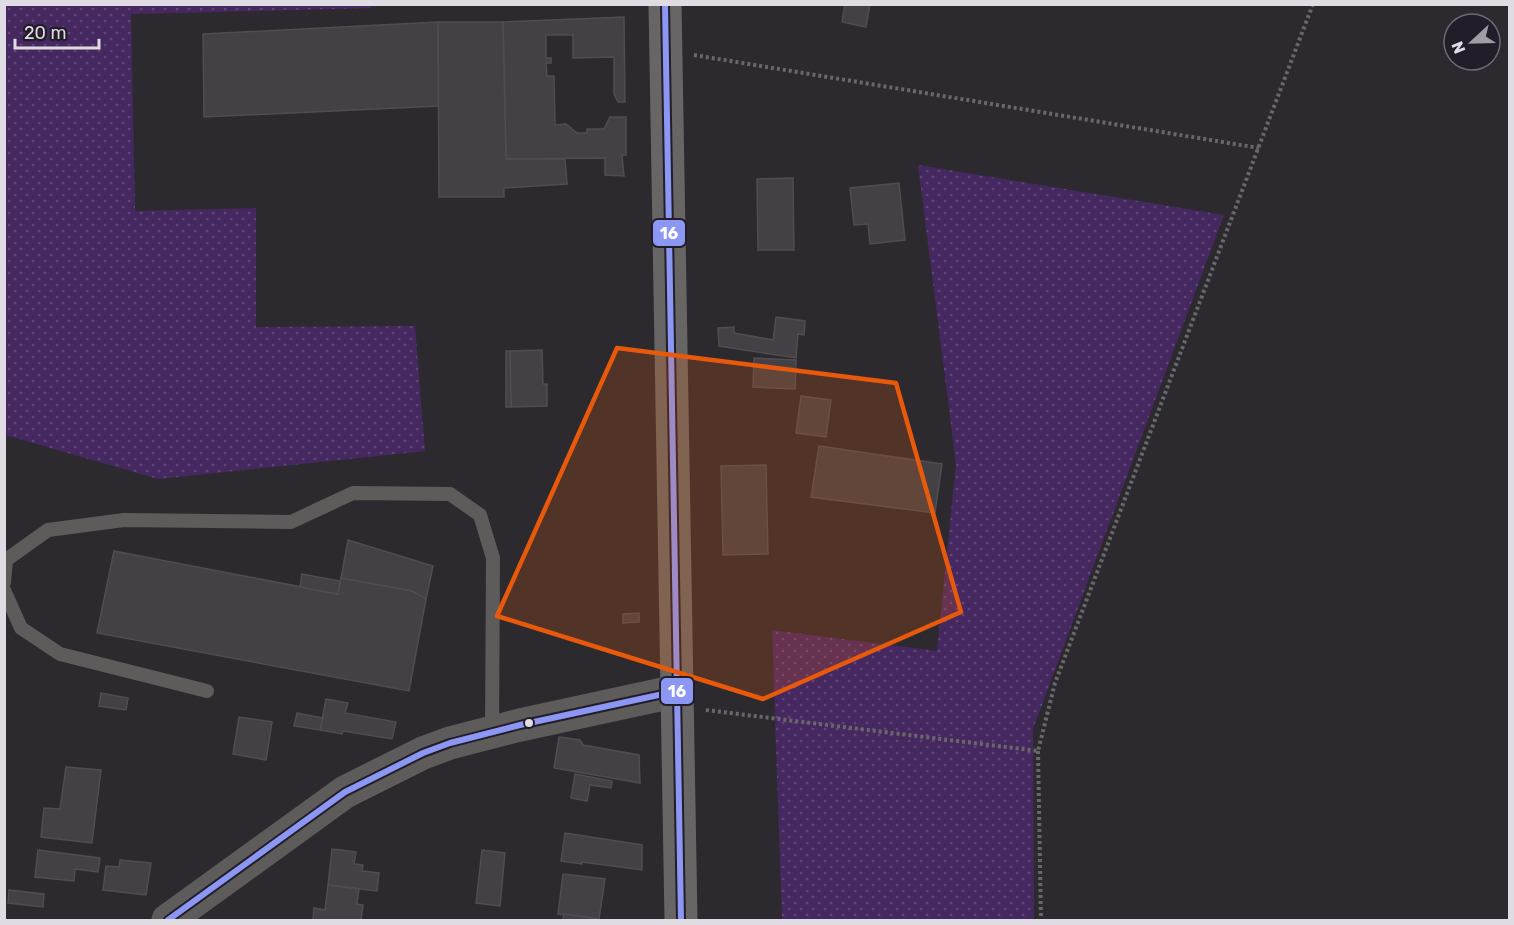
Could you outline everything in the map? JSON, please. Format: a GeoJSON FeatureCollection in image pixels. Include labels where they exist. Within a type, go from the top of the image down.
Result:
{"type":"FeatureCollection","features":[{"type":"Feature","properties":{"kind":"main road"},"geometry":{"type":"LineString","coordinates":[[665,4],[681,921]]}},
{"type":"Feature","properties":{"kind":"street"},"geometry":{"type":"LineString","coordinates":[[168,921],[345,792],[423,753],[450,743],[492,733],[678,699]]}},
{"type":"Feature","properties":{"kind":"lane"},"geometry":{"type":"LineString","coordinates":[[4,582],[6,560],[48,530],[124,520],[291,522],[352,493],[450,494],[480,515],[493,558],[492,733]]}},
{"type":"Feature","properties":{"kind":"lane"},"geometry":{"type":"LineString","coordinates":[[4,590],[21,628],[60,654],[207,692]]}},
{"type":"Feature","properties":{"kind":"path"},"geometry":{"type":"LineString","coordinates":[[1041,921],[1038,751],[1055,683],[1313,4]]}},
{"type":"Feature","properties":{"kind":"path"},"geometry":{"type":"LineString","coordinates":[[666,50],[1259,148]]}},
{"type":"Feature","properties":{"kind":"path"},"geometry":{"type":"LineString","coordinates":[[678,699],[1038,751]]}},
{"type":"Feature","properties":{"kind":"highlighted area"},"geometry":{"type":"Polygon","coordinates":[[[617,348],[896,383],[961,612],[763,699],[497,616],[617,348]]]}},
{"type":"Feature","properties":{"kind":"shaded area"},"geometry":{"type":"Polygon","coordinates":[[[4,5],[370,5],[371,8],[131,14],[135,211],[256,208],[256,327],[415,326],[425,451],[158,479],[5,435],[4,5]]]}},
{"type":"Feature","properties":{"kind":"shaded area"},"geometry":{"type":"Polygon","coordinates":[[[918,165],[1224,215],[1033,729],[1034,920],[782,920],[772,630],[937,651],[956,464],[918,165]]]}},
{"type":"Feature","properties":{"kind":"building"},"geometry":{"type":"Polygon","coordinates":[[[845,4],[870,4],[866,27],[842,22],[845,4]]]}},
{"type":"Feature","properties":{"kind":"building"},"geometry":{"type":"Polygon","coordinates":[[[624,17],[625,102],[618,102],[614,94],[614,57],[573,58],[573,35],[546,35],[546,58],[551,58],[551,63],[546,63],[547,76],[554,76],[555,125],[566,124],[577,133],[587,133],[587,129],[604,129],[610,117],[626,117],[626,155],[622,155],[624,176],[605,175],[605,158],[506,159],[503,22],[624,17]]]}},
{"type":"Feature","properties":{"kind":"building"},"geometry":{"type":"Polygon","coordinates":[[[438,22],[439,106],[204,117],[203,34],[438,22]]]}},
{"type":"Feature","properties":{"kind":"building"},"geometry":{"type":"Polygon","coordinates":[[[438,22],[503,22],[506,159],[565,159],[567,184],[504,188],[504,197],[439,197],[438,22]]]}},
{"type":"Feature","properties":{"kind":"building"},"geometry":{"type":"Polygon","coordinates":[[[793,178],[794,250],[758,250],[757,179],[793,178]]]}},
{"type":"Feature","properties":{"kind":"building"},"geometry":{"type":"Polygon","coordinates":[[[899,183],[905,240],[870,244],[868,224],[854,225],[850,188],[899,183]]]}},
{"type":"Feature","properties":{"kind":"building"},"geometry":{"type":"Polygon","coordinates":[[[776,317],[805,321],[804,335],[798,334],[796,358],[719,346],[718,328],[734,327],[734,333],[773,340],[776,317]]]}},
{"type":"Feature","properties":{"kind":"building"},"geometry":{"type":"Polygon","coordinates":[[[542,350],[543,384],[547,384],[547,406],[511,407],[510,351],[542,350]]]}},
{"type":"Feature","properties":{"kind":"building"},"geometry":{"type":"Polygon","coordinates":[[[506,351],[510,351],[511,407],[506,407],[506,351]]]}},
{"type":"Feature","properties":{"kind":"building"},"geometry":{"type":"Polygon","coordinates":[[[754,358],[796,360],[795,389],[753,387],[754,358]]]}},
{"type":"Feature","properties":{"kind":"building"},"geometry":{"type":"Polygon","coordinates":[[[801,396],[831,400],[826,437],[796,433],[801,396]]]}},
{"type":"Feature","properties":{"kind":"building"},"geometry":{"type":"Polygon","coordinates":[[[819,446],[942,464],[935,513],[811,497],[819,446]]]}},
{"type":"Feature","properties":{"kind":"building"},"geometry":{"type":"Polygon","coordinates":[[[766,465],[768,554],[723,555],[721,466],[766,465]]]}},
{"type":"Feature","properties":{"kind":"building"},"geometry":{"type":"Polygon","coordinates":[[[348,540],[433,566],[426,599],[412,591],[341,578],[348,540]]]}},
{"type":"Feature","properties":{"kind":"building"},"geometry":{"type":"Polygon","coordinates":[[[114,551],[338,594],[341,578],[412,591],[426,599],[409,691],[97,633],[114,551]]]}},
{"type":"Feature","properties":{"kind":"building"},"geometry":{"type":"Polygon","coordinates":[[[302,574],[340,581],[338,594],[300,587],[302,574]]]}},
{"type":"Feature","properties":{"kind":"building"},"geometry":{"type":"Polygon","coordinates":[[[639,613],[639,622],[623,623],[623,614],[639,613]]]}},
{"type":"Feature","properties":{"kind":"building"},"geometry":{"type":"Polygon","coordinates":[[[101,693],[128,698],[126,710],[99,706],[101,693]]]}},
{"type":"Feature","properties":{"kind":"building"},"geometry":{"type":"Polygon","coordinates":[[[326,699],[348,703],[345,713],[396,722],[392,739],[343,731],[342,734],[320,730],[326,699]]]}},
{"type":"Feature","properties":{"kind":"building"},"geometry":{"type":"Polygon","coordinates":[[[297,713],[323,718],[320,730],[294,726],[297,713]]]}},
{"type":"Feature","properties":{"kind":"building"},"geometry":{"type":"Polygon","coordinates":[[[239,717],[272,722],[266,760],[233,754],[239,717]]]}},
{"type":"Feature","properties":{"kind":"building"},"geometry":{"type":"Polygon","coordinates":[[[559,737],[580,740],[583,745],[639,755],[640,783],[554,768],[559,737]]]}},
{"type":"Feature","properties":{"kind":"building"},"geometry":{"type":"Polygon","coordinates":[[[66,767],[101,770],[92,843],[41,837],[44,808],[60,809],[66,767]]]}},
{"type":"Feature","properties":{"kind":"building"},"geometry":{"type":"Polygon","coordinates":[[[575,774],[612,781],[611,788],[590,785],[587,801],[571,798],[575,774]]]}},
{"type":"Feature","properties":{"kind":"building"},"geometry":{"type":"Polygon","coordinates":[[[565,833],[642,845],[642,870],[561,861],[565,833]]]}},
{"type":"Feature","properties":{"kind":"building"},"geometry":{"type":"Polygon","coordinates":[[[332,849],[356,852],[354,864],[363,865],[362,871],[379,873],[377,891],[328,885],[332,849]]]}},
{"type":"Feature","properties":{"kind":"building"},"geometry":{"type":"Polygon","coordinates":[[[38,850],[100,858],[98,872],[75,869],[74,881],[35,877],[38,850]]]}},
{"type":"Feature","properties":{"kind":"building"},"geometry":{"type":"Polygon","coordinates":[[[482,850],[505,853],[500,906],[476,903],[482,850]]]}},
{"type":"Feature","properties":{"kind":"building"},"geometry":{"type":"Polygon","coordinates":[[[120,860],[151,863],[146,895],[103,890],[106,866],[119,867],[120,860]]]}},
{"type":"Feature","properties":{"kind":"building"},"geometry":{"type":"Polygon","coordinates":[[[563,874],[605,879],[599,919],[558,914],[563,874]]]}},
{"type":"Feature","properties":{"kind":"building"},"geometry":{"type":"Polygon","coordinates":[[[328,885],[359,889],[357,904],[363,905],[361,920],[313,920],[314,908],[325,910],[328,885]]]}},
{"type":"Feature","properties":{"kind":"building"},"geometry":{"type":"Polygon","coordinates":[[[9,890],[44,894],[43,907],[8,903],[9,890]]]}},
{"type":"Feature","properties":{"kind":"building"},"geometry":{"type":"Polygon","coordinates":[[[564,914],[599,919],[599,920],[563,920],[564,914]]]}},
{"type":"Feature","properties":{"kind":"transit line","name":"16"},"geometry":{"type":"LineString","coordinates":[[665,4],[681,920]]}},
{"type":"Feature","properties":{"kind":"transit line","name":"16"},"geometry":{"type":"LineString","coordinates":[[168,920],[345,792],[423,753],[450,743],[520,725],[677,691]]}}]}
